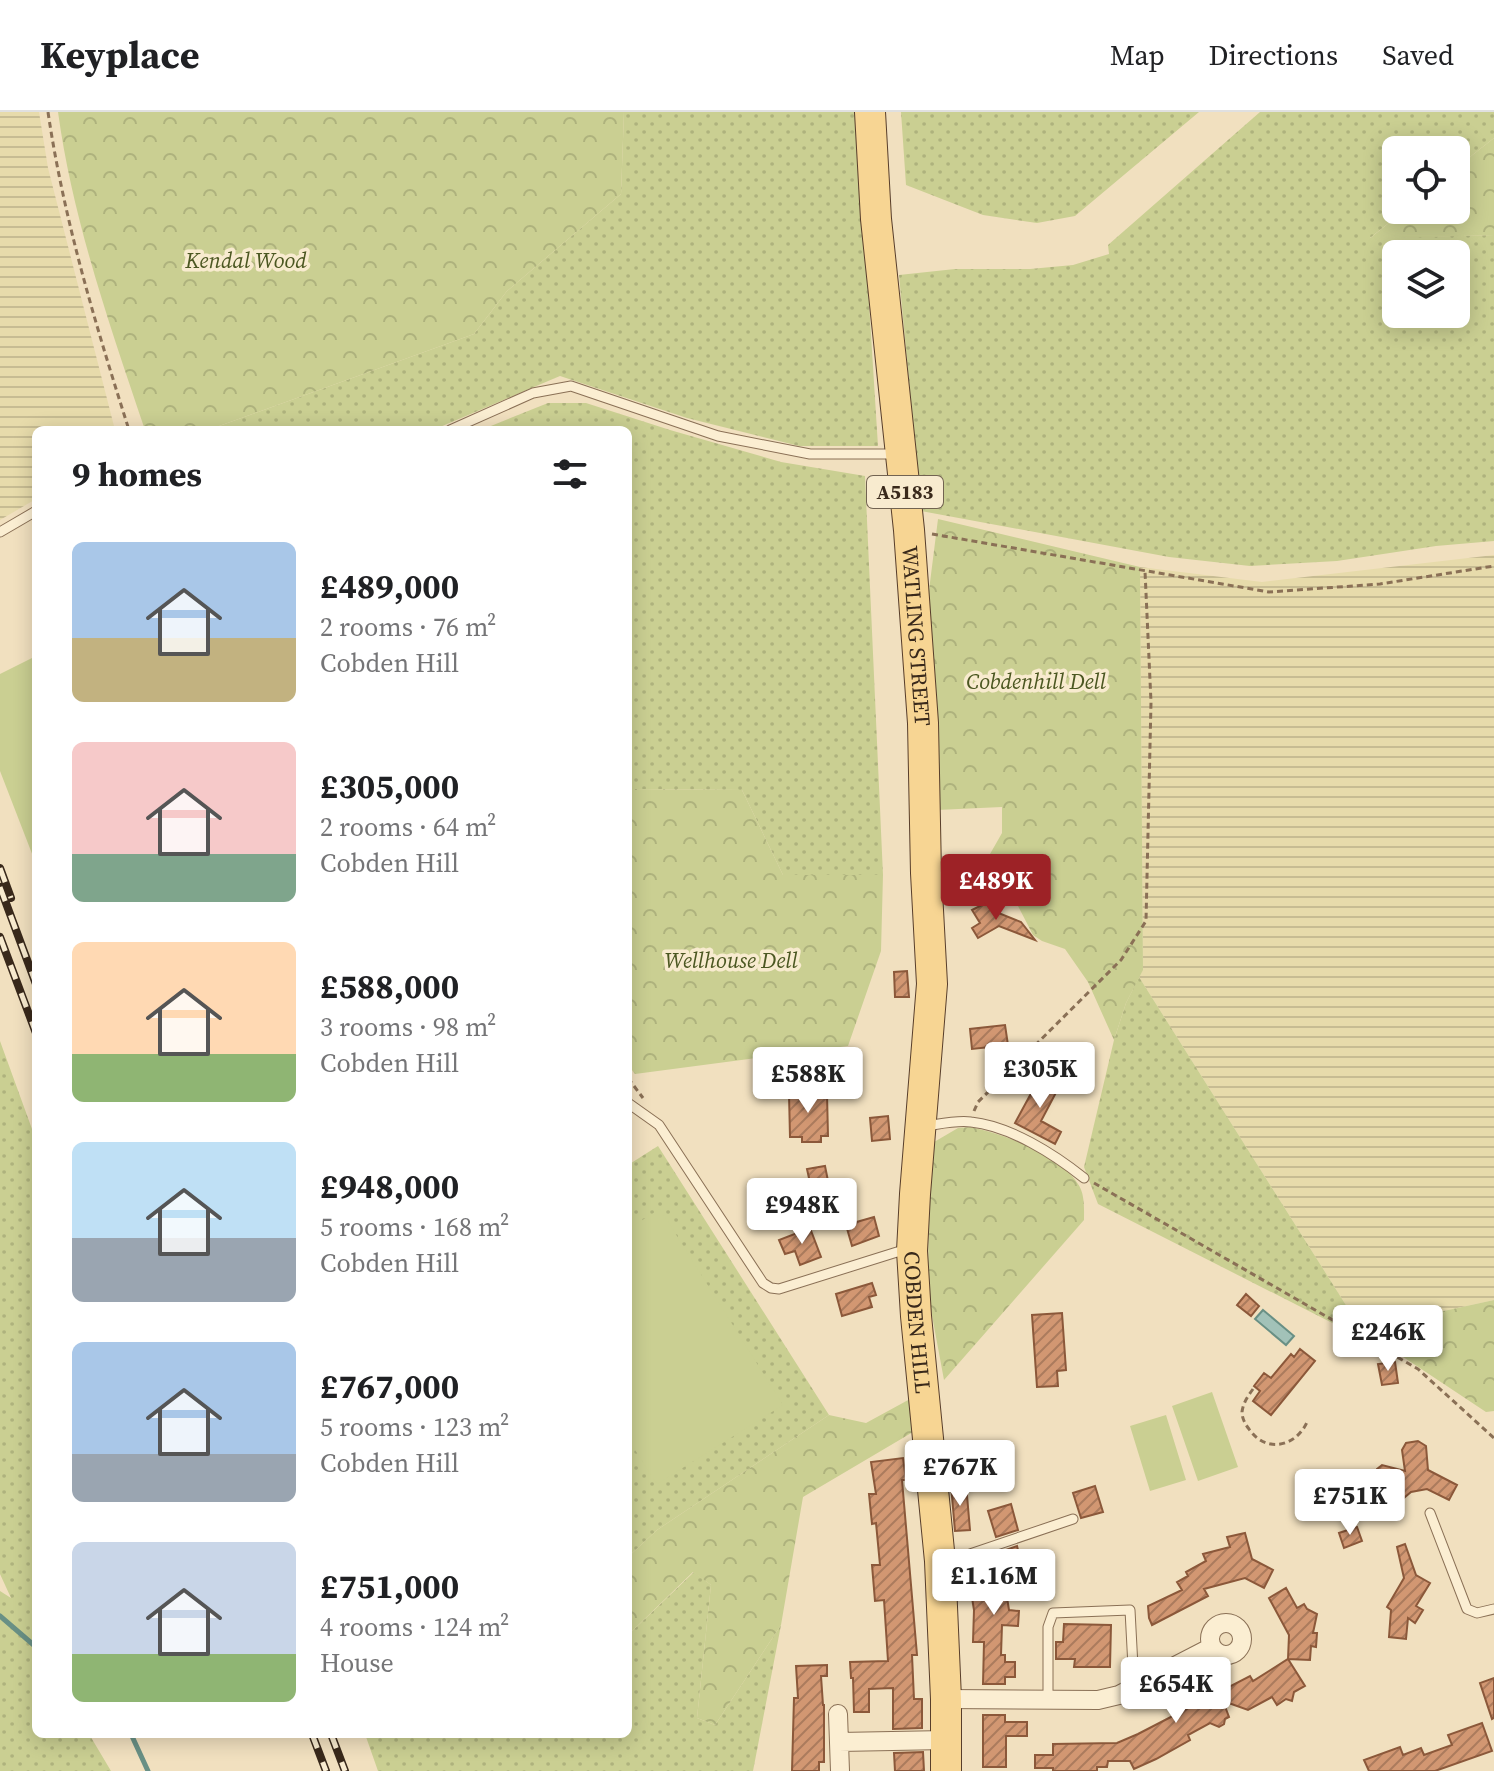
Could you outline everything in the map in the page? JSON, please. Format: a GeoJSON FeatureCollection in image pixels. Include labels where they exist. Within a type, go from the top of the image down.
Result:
{"type":"FeatureCollection","features":[{"type":"Feature","properties":{"kind":"main road","name":"WATLING STREET"},"geometry":{"type":"LineString","coordinates":[[870,112],[876,219],[909,530],[923,723],[926,873]]}},
{"type":"Feature","properties":{"kind":"main road","name":"COBDEN HILL"},"geometry":{"type":"LineString","coordinates":[[926,873],[932,984],[912,1251],[940,1561],[946,1771]]}},
{"type":"Feature","properties":{"kind":"street"},"geometry":{"type":"LineString","coordinates":[[946,1699],[1098,1700],[1119,1695],[1212,1647]]}},
{"type":"Feature","properties":{"kind":"street"},"geometry":{"type":"LineString","coordinates":[[838,1714],[840,1771]]}},
{"type":"Feature","properties":{"kind":"street"},"geometry":{"type":"LineString","coordinates":[[839,1742],[946,1740]]}},
{"type":"Feature","properties":{"kind":"lane"},"geometry":{"type":"LineString","coordinates":[[459,426],[533,393],[571,386],[718,436],[810,454],[901,454]]}},
{"type":"Feature","properties":{"kind":"lane"},"geometry":{"type":"LineString","coordinates":[[0,532],[32,513]]}},
{"type":"Feature","properties":{"kind":"lane"},"geometry":{"type":"LineString","coordinates":[[632,1106],[659,1125],[763,1283],[771,1288],[779,1289],[897,1252],[912,1251]]}},
{"type":"Feature","properties":{"kind":"lane"},"geometry":{"type":"LineString","coordinates":[[921,1126],[970,1122],[1001,1130],[1033,1143],[1084,1178]]}},
{"type":"Feature","properties":{"kind":"lane"},"geometry":{"type":"LineString","coordinates":[[1430,1513],[1467,1609],[1477,1613],[1494,1609]]}},
{"type":"Feature","properties":{"kind":"lane"},"geometry":{"type":"LineString","coordinates":[[940,1561],[1073,1519]]}},
{"type":"Feature","properties":{"kind":"lane"},"geometry":{"type":"LineString","coordinates":[[1048,1700],[1048,1627],[1053,1613],[1130,1610],[1134,1686]]}},
{"type":"Feature","properties":{"kind":"path"},"geometry":{"type":"LineString","coordinates":[[48,112],[56,167],[93,316],[128,426]]}},
{"type":"Feature","properties":{"kind":"path"},"geometry":{"type":"LineString","coordinates":[[909,530],[1269,592],[1380,584],[1494,566]]}},
{"type":"Feature","properties":{"kind":"path"},"geometry":{"type":"LineString","coordinates":[[970,1122],[978,1102],[1121,960],[1146,921],[1151,702],[1145,571]]}},
{"type":"Feature","properties":{"kind":"path"},"geometry":{"type":"LineString","coordinates":[[1084,1178],[1418,1369],[1494,1438]]}},
{"type":"Feature","properties":{"kind":"path"},"geometry":{"type":"LineString","coordinates":[[1253,1389],[1244,1402],[1242,1417],[1255,1437],[1263,1442],[1284,1444],[1293,1440],[1305,1429],[1308,1420]]}},
{"type":"Feature","properties":{"kind":"shaded area"},"geometry":{"type":"Polygon","coordinates":[[[0,112],[39,112],[48,168],[114,426],[32,426],[32,501],[0,520],[0,112]]]}},
{"type":"Feature","properties":{"kind":"shaded area"},"geometry":{"type":"Polygon","coordinates":[[[1494,555],[1494,1300],[1361,1329],[1139,977],[1143,969],[1140,567],[1262,582],[1494,555]]]}},
{"type":"Feature","properties":{"kind":"green space","name":"Kendal Wood"},"geometry":{"type":"Polygon","coordinates":[[[58,112],[624,112],[621,194],[507,291],[474,334],[219,426],[144,426],[83,233],[58,112]]]}},
{"type":"Feature","properties":{"kind":"green space"},"geometry":{"type":"Polygon","coordinates":[[[624,112],[857,112],[878,446],[799,446],[687,418],[560,376],[442,426],[219,426],[474,334],[507,291],[621,194],[624,112]]]}},
{"type":"Feature","properties":{"kind":"green space"},"geometry":{"type":"Polygon","coordinates":[[[901,112],[1199,112],[1075,216],[1037,223],[983,215],[906,185],[901,112]]]}},
{"type":"Feature","properties":{"kind":"green space"},"geometry":{"type":"Polygon","coordinates":[[[1260,112],[1494,112],[1494,138],[1470,157],[1470,136],[1382,136],[1382,224],[1388,224],[1370,238],[1494,235],[1494,541],[1337,561],[1250,566],[1169,557],[921,511],[899,275],[955,269],[1030,269],[1073,265],[1109,254],[1108,245],[1260,112]]]}},
{"type":"Feature","properties":{"kind":"green space"},"geometry":{"type":"Polygon","coordinates":[[[1494,138],[1494,235],[1369,239],[1388,224],[1470,224],[1470,157],[1494,138]]]}},
{"type":"Feature","properties":{"kind":"green space"},"geometry":{"type":"Polygon","coordinates":[[[548,403],[586,403],[781,462],[865,476],[883,875],[783,875],[742,790],[632,789],[632,426],[491,426],[548,403]]]}},
{"type":"Feature","properties":{"kind":"green space","name":"Cobdenhill Dell"},"geometry":{"type":"Polygon","coordinates":[[[938,519],[1140,567],[1143,970],[1126,1003],[1114,1040],[1088,982],[1065,949],[1033,935],[1018,906],[985,889],[986,861],[1002,833],[1002,807],[937,810],[926,614],[938,519]]]}},
{"type":"Feature","properties":{"kind":"green space"},"geometry":{"type":"Polygon","coordinates":[[[32,658],[32,854],[0,771],[0,674],[32,658]]]}},
{"type":"Feature","properties":{"kind":"green space","name":"Wellhouse Dell"},"geometry":{"type":"Polygon","coordinates":[[[632,789],[742,790],[783,875],[883,875],[881,951],[848,1046],[635,1074],[632,1070],[632,789]]]}},
{"type":"Feature","properties":{"kind":"green space"},"geometry":{"type":"Polygon","coordinates":[[[1139,977],[1361,1329],[1350,1332],[1098,1204],[1084,1167],[1114,1040],[1126,1003],[1139,977]]]}},
{"type":"Feature","properties":{"kind":"green space"},"geometry":{"type":"Polygon","coordinates":[[[0,1041],[32,1129],[32,1738],[91,1738],[111,1771],[0,1771],[0,1591],[11,1598],[0,1574],[0,1041]]]}},
{"type":"Feature","properties":{"kind":"green space"},"geometry":{"type":"Polygon","coordinates":[[[970,1127],[1029,1146],[1058,1163],[1080,1188],[1084,1220],[944,1380],[928,1294],[929,1145],[958,1128],[970,1127]]]}},
{"type":"Feature","properties":{"kind":"green space"},"geometry":{"type":"Polygon","coordinates":[[[658,1146],[829,1415],[657,1530],[632,1553],[632,1162],[658,1146]]]}},
{"type":"Feature","properties":{"kind":"green space"},"geometry":{"type":"Polygon","coordinates":[[[660,1209],[783,1405],[657,1484],[632,1445],[632,1226],[660,1209]]]}},
{"type":"Feature","properties":{"kind":"green space"},"geometry":{"type":"Polygon","coordinates":[[[1494,1300],[1494,1411],[1486,1412],[1361,1329],[1494,1300]]]}},
{"type":"Feature","properties":{"kind":"green space"},"geometry":{"type":"Polygon","coordinates":[[[1212,1392],[1238,1467],[1198,1481],[1172,1406],[1212,1392]]]}},
{"type":"Feature","properties":{"kind":"green space"},"geometry":{"type":"Polygon","coordinates":[[[910,1399],[913,1432],[803,1497],[781,1625],[715,1725],[697,1718],[711,1585],[693,1572],[632,1631],[632,1553],[657,1530],[829,1415],[866,1423],[910,1399]]]}},
{"type":"Feature","properties":{"kind":"green space"},"geometry":{"type":"Polygon","coordinates":[[[1166,1415],[1186,1480],[1150,1491],[1130,1426],[1166,1415]]]}},
{"type":"Feature","properties":{"kind":"green space"},"geometry":{"type":"Polygon","coordinates":[[[694,1572],[711,1585],[697,1718],[715,1725],[781,1625],[753,1771],[378,1771],[366,1738],[632,1738],[632,1631],[694,1572]]]}},
{"type":"Feature","properties":{"kind":"water"},"geometry":{"type":"Polygon","coordinates":[[[1263,1310],[1294,1336],[1286,1345],[1255,1319],[1263,1310]]]}},
{"type":"Feature","properties":{"kind":"building"},"geometry":{"type":"Polygon","coordinates":[[[986,903],[991,910],[1021,922],[1035,940],[999,926],[978,938],[972,928],[980,923],[972,910],[986,903]]]}},
{"type":"Feature","properties":{"kind":"building"},"geometry":{"type":"Polygon","coordinates":[[[907,971],[909,997],[895,997],[894,972],[907,971]]]}},
{"type":"Feature","properties":{"kind":"building"},"geometry":{"type":"Polygon","coordinates":[[[1005,1025],[1008,1045],[972,1049],[970,1029],[1005,1025]]]}},
{"type":"Feature","properties":{"kind":"building"},"geometry":{"type":"Polygon","coordinates":[[[1041,1075],[1060,1085],[1041,1121],[1061,1132],[1055,1144],[1015,1123],[1041,1075]]]}},
{"type":"Feature","properties":{"kind":"building"},"geometry":{"type":"Polygon","coordinates":[[[820,1088],[820,1094],[827,1094],[828,1136],[821,1136],[821,1142],[802,1142],[802,1137],[790,1137],[789,1094],[793,1094],[793,1089],[820,1088]]]}},
{"type":"Feature","properties":{"kind":"building"},"geometry":{"type":"Polygon","coordinates":[[[888,1116],[890,1139],[872,1141],[870,1118],[888,1116]]]}},
{"type":"Feature","properties":{"kind":"building"},"geometry":{"type":"Polygon","coordinates":[[[825,1166],[835,1216],[818,1219],[807,1169],[825,1166]]]}},
{"type":"Feature","properties":{"kind":"building"},"geometry":{"type":"Polygon","coordinates":[[[874,1217],[879,1236],[852,1246],[846,1225],[874,1217]]]}},
{"type":"Feature","properties":{"kind":"building"},"geometry":{"type":"Polygon","coordinates":[[[810,1228],[821,1257],[800,1265],[795,1251],[785,1254],[779,1240],[810,1228]]]}},
{"type":"Feature","properties":{"kind":"building"},"geometry":{"type":"Polygon","coordinates":[[[872,1283],[876,1295],[869,1297],[872,1307],[842,1316],[836,1294],[872,1283]]]}},
{"type":"Feature","properties":{"kind":"building"},"geometry":{"type":"Polygon","coordinates":[[[1246,1294],[1259,1306],[1251,1316],[1237,1305],[1246,1294]]]}},
{"type":"Feature","properties":{"kind":"building"},"geometry":{"type":"Polygon","coordinates":[[[1062,1313],[1066,1370],[1057,1371],[1058,1386],[1037,1387],[1032,1315],[1062,1313]]]}},
{"type":"Feature","properties":{"kind":"building"},"geometry":{"type":"Polygon","coordinates":[[[1300,1349],[1315,1361],[1271,1415],[1253,1401],[1260,1391],[1254,1386],[1264,1373],[1271,1378],[1291,1354],[1294,1357],[1300,1349]]]}},
{"type":"Feature","properties":{"kind":"building"},"geometry":{"type":"Polygon","coordinates":[[[1395,1362],[1398,1383],[1382,1385],[1378,1364],[1395,1362]]]}},
{"type":"Feature","properties":{"kind":"building"},"geometry":{"type":"Polygon","coordinates":[[[1418,1441],[1426,1446],[1428,1470],[1457,1485],[1449,1500],[1427,1489],[1411,1492],[1380,1518],[1359,1495],[1376,1480],[1377,1469],[1382,1465],[1405,1471],[1402,1450],[1406,1443],[1418,1441]]]}},
{"type":"Feature","properties":{"kind":"building"},"geometry":{"type":"Polygon","coordinates":[[[903,1458],[906,1480],[902,1480],[917,1655],[912,1655],[914,1699],[922,1699],[922,1728],[893,1729],[893,1688],[869,1689],[869,1712],[854,1712],[850,1662],[888,1661],[884,1600],[875,1601],[872,1565],[880,1565],[876,1523],[872,1524],[869,1494],[876,1494],[871,1462],[903,1458]]]}},
{"type":"Feature","properties":{"kind":"building"},"geometry":{"type":"Polygon","coordinates":[[[966,1484],[970,1530],[955,1531],[951,1485],[966,1484]]]}},
{"type":"Feature","properties":{"kind":"building"},"geometry":{"type":"Polygon","coordinates":[[[1095,1486],[1103,1512],[1081,1518],[1073,1493],[1095,1486]]]}},
{"type":"Feature","properties":{"kind":"building"},"geometry":{"type":"Polygon","coordinates":[[[1011,1504],[1018,1530],[996,1537],[988,1511],[1011,1504]]]}},
{"type":"Feature","properties":{"kind":"building"},"geometry":{"type":"Polygon","coordinates":[[[1357,1527],[1362,1541],[1344,1548],[1339,1533],[1357,1527]]]}},
{"type":"Feature","properties":{"kind":"building"},"geometry":{"type":"Polygon","coordinates":[[[1245,1533],[1252,1559],[1273,1570],[1264,1588],[1245,1578],[1204,1589],[1208,1596],[1152,1625],[1148,1606],[1182,1590],[1177,1582],[1188,1576],[1186,1572],[1206,1561],[1203,1554],[1230,1547],[1227,1537],[1245,1533]]]}},
{"type":"Feature","properties":{"kind":"building"},"geometry":{"type":"Polygon","coordinates":[[[1405,1544],[1416,1575],[1430,1583],[1416,1606],[1423,1610],[1415,1623],[1408,1618],[1406,1639],[1389,1637],[1391,1610],[1387,1607],[1404,1578],[1397,1547],[1405,1544]]]}},
{"type":"Feature","properties":{"kind":"building"},"geometry":{"type":"Polygon","coordinates":[[[1017,1546],[1021,1562],[1002,1567],[1009,1610],[1019,1611],[1018,1626],[1002,1625],[1001,1655],[1005,1655],[1005,1662],[1015,1662],[1015,1677],[1005,1677],[1005,1684],[983,1684],[984,1642],[973,1642],[974,1610],[969,1579],[984,1576],[1000,1552],[1017,1546]]]}},
{"type":"Feature","properties":{"kind":"building"},"geometry":{"type":"Polygon","coordinates":[[[1286,1588],[1297,1608],[1304,1604],[1317,1614],[1313,1633],[1317,1633],[1316,1647],[1311,1646],[1310,1660],[1288,1659],[1289,1635],[1269,1598],[1286,1588]]]}},
{"type":"Feature","properties":{"kind":"building"},"geometry":{"type":"Polygon","coordinates":[[[1064,1624],[1111,1625],[1110,1667],[1074,1667],[1075,1659],[1056,1659],[1056,1642],[1063,1642],[1064,1624]]]}},
{"type":"Feature","properties":{"kind":"building"},"geometry":{"type":"Polygon","coordinates":[[[1288,1659],[1305,1686],[1294,1692],[1292,1701],[1286,1699],[1277,1705],[1272,1697],[1248,1710],[1223,1701],[1229,1717],[1224,1724],[1219,1727],[1210,1723],[1188,1735],[1190,1740],[1134,1769],[1130,1761],[1108,1761],[1107,1767],[1097,1767],[1097,1771],[1035,1768],[1035,1755],[1053,1755],[1053,1744],[1117,1743],[1250,1676],[1253,1681],[1288,1659]]]}},
{"type":"Feature","properties":{"kind":"building"},"geometry":{"type":"Polygon","coordinates":[[[827,1665],[827,1676],[821,1676],[824,1762],[819,1762],[819,1771],[792,1771],[794,1698],[798,1698],[796,1666],[827,1665]]]}},
{"type":"Feature","properties":{"kind":"building"},"geometry":{"type":"Polygon","coordinates":[[[1494,1678],[1494,1718],[1492,1719],[1480,1683],[1494,1678]]]}},
{"type":"Feature","properties":{"kind":"building"},"geometry":{"type":"Polygon","coordinates":[[[983,1715],[1005,1715],[1005,1722],[1027,1722],[1027,1736],[1006,1736],[1006,1767],[983,1767],[983,1715]]]}},
{"type":"Feature","properties":{"kind":"building"},"geometry":{"type":"Polygon","coordinates":[[[1482,1723],[1492,1751],[1435,1771],[1369,1771],[1364,1760],[1400,1747],[1403,1755],[1421,1748],[1424,1755],[1452,1745],[1448,1735],[1482,1723]]]}},
{"type":"Feature","properties":{"kind":"building"},"geometry":{"type":"Polygon","coordinates":[[[923,1752],[924,1771],[895,1771],[894,1753],[923,1752]]]}},
{"type":"Feature","properties":{"kind":"waterway"},"geometry":{"type":"LineString","coordinates":[[0,1616],[32,1644]]}},
{"type":"Feature","properties":{"kind":"waterway"},"geometry":{"type":"LineString","coordinates":[[133,1738],[148,1771]]}},
{"type":"Feature","properties":{"kind":"railway"},"geometry":{"type":"LineString","coordinates":[[0,868],[11,898]]}},
{"type":"Feature","properties":{"kind":"railway"},"geometry":{"type":"LineString","coordinates":[[0,887],[32,973]]}},
{"type":"Feature","properties":{"kind":"railway"},"geometry":{"type":"LineString","coordinates":[[0,937],[32,1022]]}},
{"type":"Feature","properties":{"kind":"railway"},"geometry":{"type":"LineString","coordinates":[[314,1738],[326,1771]]}},
{"type":"Feature","properties":{"kind":"railway"},"geometry":{"type":"LineString","coordinates":[[333,1738],[345,1771]]}}]}
